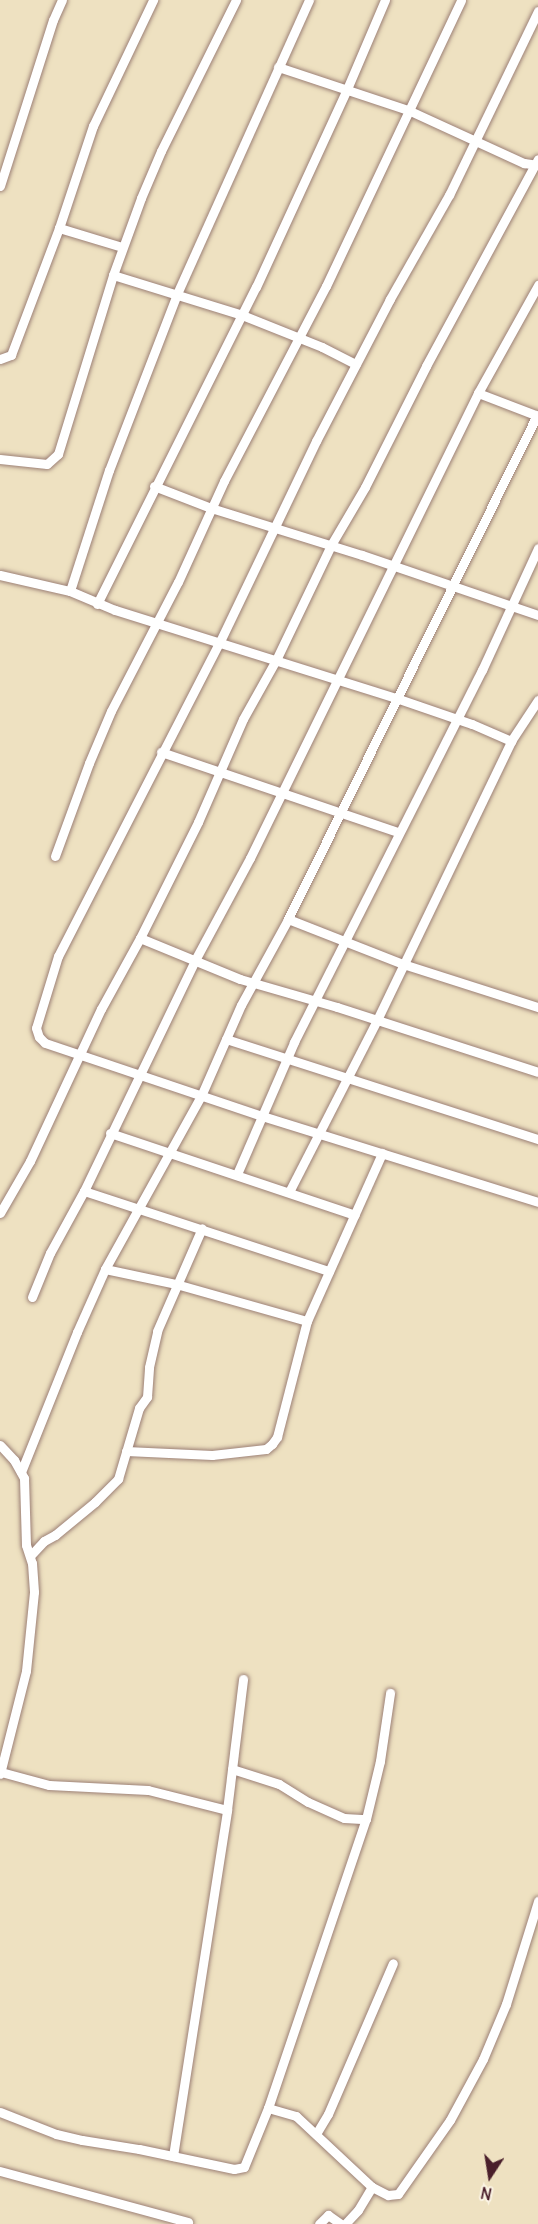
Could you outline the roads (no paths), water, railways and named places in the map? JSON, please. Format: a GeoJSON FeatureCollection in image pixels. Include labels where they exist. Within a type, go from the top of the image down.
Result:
{"type":"FeatureCollection","features":[{"type":"Feature","properties":{"kind":"street"},"geometry":{"type":"LineString","coordinates":[[0,186],[53,20],[62,0]]}},
{"type":"Feature","properties":{"kind":"street"},"geometry":{"type":"LineString","coordinates":[[0,358],[11,356],[93,126],[153,0]]}},
{"type":"Feature","properties":{"kind":"street"},"geometry":{"type":"LineString","coordinates":[[0,459],[47,464],[58,454],[122,247],[161,151],[237,0]]}},
{"type":"Feature","properties":{"kind":"street"},"geometry":{"type":"LineString","coordinates":[[70,591],[112,460],[177,294],[309,0]]}},
{"type":"Feature","properties":{"kind":"street"},"geometry":{"type":"LineString","coordinates":[[97,604],[154,486],[242,315],[347,89],[385,0]]}},
{"type":"Feature","properties":{"kind":"street"},"geometry":{"type":"LineString","coordinates":[[55,856],[111,711],[211,508],[299,339],[461,0]]}},
{"type":"Feature","properties":{"kind":"street"},"geometry":{"type":"LineString","coordinates":[[538,11],[477,141],[356,364],[220,641],[58,956],[37,1018],[36,1028],[39,1037],[45,1043],[140,1073],[262,1116],[538,1202]]}},
{"type":"Feature","properties":{"kind":"street"},"geometry":{"type":"LineString","coordinates":[[0,1213],[30,1161],[101,1009],[141,938],[243,719],[276,660],[331,545],[365,486],[426,366],[537,163],[524,163],[408,110],[278,67]]}},
{"type":"Feature","properties":{"kind":"street"},"geometry":{"type":"LineString","coordinates":[[58,228],[122,247]]}},
{"type":"Feature","properties":{"kind":"street"},"geometry":{"type":"LineString","coordinates":[[113,275],[242,315],[356,364]]}},
{"type":"Feature","properties":{"kind":"street"},"geometry":{"type":"LineString","coordinates":[[32,1297],[50,1253],[84,1191],[194,962],[282,792],[478,393],[538,285]]}},
{"type":"Feature","properties":{"kind":"street"},"geometry":{"type":"LineString","coordinates":[[21,1472],[76,1332],[105,1269],[201,1096],[253,983],[288,919],[538,416],[478,393]]}},
{"type":"Feature","properties":{"kind":"street"},"geometry":{"type":"LineString","coordinates":[[154,486],[211,508],[454,585],[538,615]]}},
{"type":"Feature","properties":{"kind":"street"},"geometry":{"type":"LineString","coordinates":[[237,1173],[286,1059],[512,605],[538,548]]}},
{"type":"Feature","properties":{"kind":"street"},"geometry":{"type":"LineString","coordinates":[[0,575],[70,591],[97,604],[396,698],[511,741]]}},
{"type":"Feature","properties":{"kind":"street"},"geometry":{"type":"LineString","coordinates":[[289,1192],[377,1020],[511,741],[538,700]]}},
{"type":"Feature","properties":{"kind":"street"},"geometry":{"type":"LineString","coordinates":[[161,752],[398,832]]}},
{"type":"Feature","properties":{"kind":"street"},"geometry":{"type":"LineString","coordinates":[[288,919],[403,964],[538,1007]]}},
{"type":"Feature","properties":{"kind":"street"},"geometry":{"type":"LineString","coordinates":[[141,938],[194,962],[253,983],[538,1072]]}},
{"type":"Feature","properties":{"kind":"street"},"geometry":{"type":"LineString","coordinates":[[226,1039],[538,1139]]}},
{"type":"Feature","properties":{"kind":"street"},"geometry":{"type":"LineString","coordinates":[[110,1133],[169,1154],[237,1173],[355,1215]]}},
{"type":"Feature","properties":{"kind":"street"},"geometry":{"type":"LineString","coordinates":[[126,1451],[186,1455],[266,1449],[277,1437],[307,1321],[382,1154]]}},
{"type":"Feature","properties":{"kind":"street"},"geometry":{"type":"LineString","coordinates":[[84,1191],[138,1211],[202,1228],[329,1271]]}},
{"type":"Feature","properties":{"kind":"street"},"geometry":{"type":"LineString","coordinates":[[30,1556],[44,1541],[69,1524],[116,1482],[139,1408],[147,1397],[147,1381],[154,1342],[176,1284],[202,1228]]}},
{"type":"Feature","properties":{"kind":"street"},"geometry":{"type":"LineString","coordinates":[[105,1269],[176,1284],[307,1321]]}},
{"type":"Feature","properties":{"kind":"street"},"geometry":{"type":"LineString","coordinates":[[0,1446],[21,1472],[26,1486],[26,1534],[34,1592],[26,1671],[0,1773],[49,1785],[148,1790],[227,1810]]}},
{"type":"Feature","properties":{"kind":"street"},"geometry":{"type":"LineString","coordinates":[[172,2156],[227,1810],[243,1679]]}},
{"type":"Feature","properties":{"kind":"street"},"geometry":{"type":"LineString","coordinates":[[0,2112],[56,2134],[240,2169],[246,2163],[268,2108],[366,1819],[380,1761],[390,1693]]}},
{"type":"Feature","properties":{"kind":"street"},"geometry":{"type":"LineString","coordinates":[[232,1769],[279,1784],[308,1802],[344,1818],[366,1819]]}},
{"type":"Feature","properties":{"kind":"street"},"geometry":{"type":"LineString","coordinates":[[268,2108],[296,2116],[372,2187],[388,2195],[398,2194],[455,2111],[483,2059],[506,2004],[538,1901]]}},
{"type":"Feature","properties":{"kind":"street"},"geometry":{"type":"LineString","coordinates":[[316,2134],[327,2114],[393,1963]]}},
{"type":"Feature","properties":{"kind":"street"},"geometry":{"type":"LineString","coordinates":[[0,2171],[188,2222]]}},
{"type":"Feature","properties":{"kind":"street"},"geometry":{"type":"LineString","coordinates":[[319,2224],[328,2215],[343,2224],[358,2210],[372,2187]]}}]}
